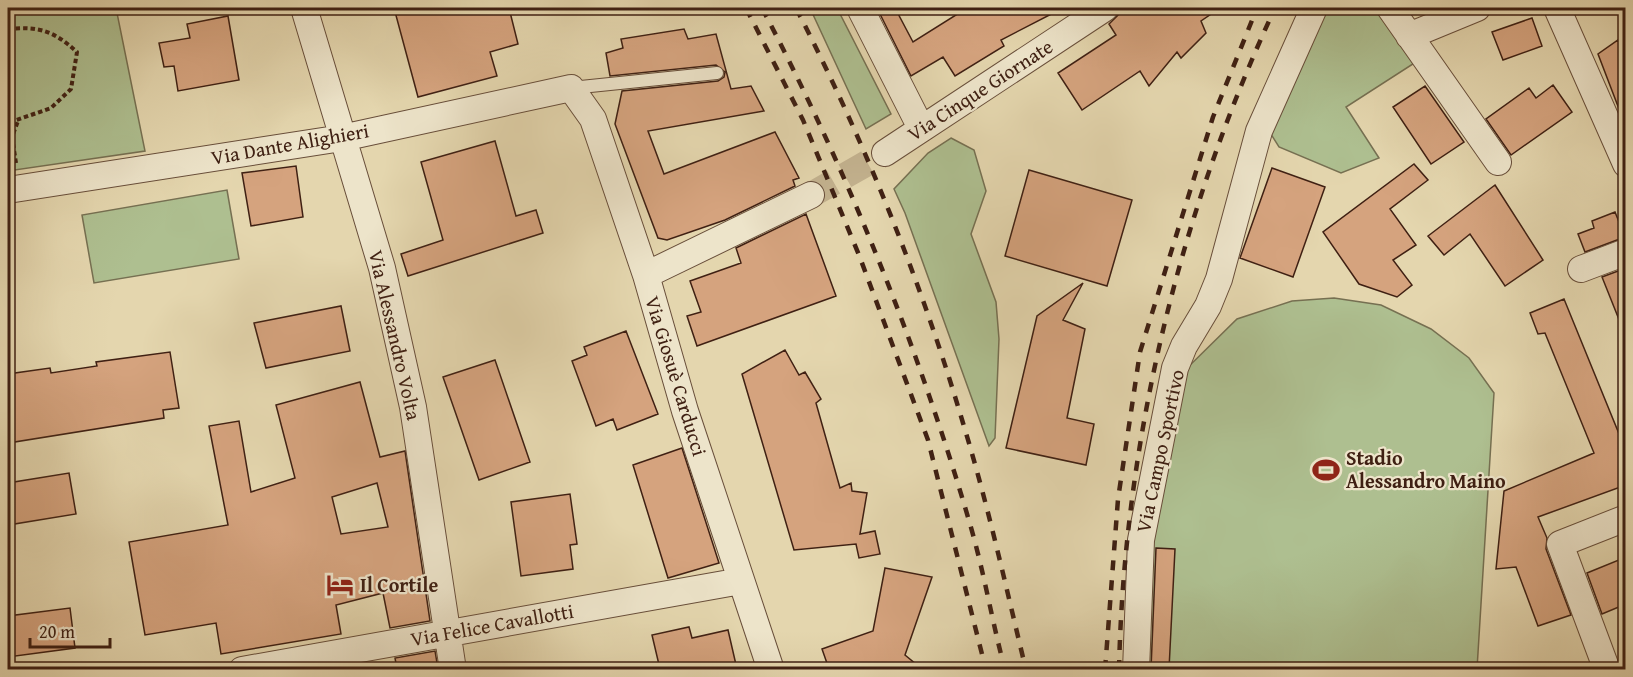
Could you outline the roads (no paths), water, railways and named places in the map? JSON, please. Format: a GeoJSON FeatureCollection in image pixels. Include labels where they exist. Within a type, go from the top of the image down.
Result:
{"type":"FeatureCollection","features":[{"type":"Feature","properties":{"kind":"street","name":"Via Alessandro Volta"},"geometry":{"type":"LineString","coordinates":[[304,8],[382,268],[413,407],[453,669]]}},
{"type":"Feature","properties":{"kind":"street"},"geometry":{"type":"LineString","coordinates":[[860,8],[921,128]]}},
{"type":"Feature","properties":{"kind":"street","name":"Via Cinque Giornate"},"geometry":{"type":"LineString","coordinates":[[885,153],[1105,8]]}},
{"type":"Feature","properties":{"kind":"street","name":"Via Campo Sportivo"},"geometry":{"type":"LineString","coordinates":[[1136,669],[1141,540],[1175,368],[1184,346],[1212,297],[1259,131],[1314,8]]}},
{"type":"Feature","properties":{"kind":"street"},"geometry":{"type":"LineString","coordinates":[[1390,8],[1498,162]]}},
{"type":"Feature","properties":{"kind":"street"},"geometry":{"type":"LineString","coordinates":[[1409,36],[1477,8]]}},
{"type":"Feature","properties":{"kind":"street"},"geometry":{"type":"LineString","coordinates":[[1557,8],[1626,164]]}},
{"type":"Feature","properties":{"kind":"street","name":"Via Dante Alighieri"},"geometry":{"type":"LineString","coordinates":[[14,189],[342,138],[571,88]]}},
{"type":"Feature","properties":{"kind":"street","name":"Via Giosuè Carducci"},"geometry":{"type":"LineString","coordinates":[[571,88],[593,119],[646,275],[685,411],[771,669]]}},
{"type":"Feature","properties":{"kind":"street"},"geometry":{"type":"LineString","coordinates":[[646,275],[810,195]]}},
{"type":"Feature","properties":{"kind":"street"},"geometry":{"type":"LineString","coordinates":[[1581,269],[1626,252]]}},
{"type":"Feature","properties":{"kind":"street"},"geometry":{"type":"LineString","coordinates":[[1607,669],[1560,543],[1626,518]]}},
{"type":"Feature","properties":{"kind":"street","name":"Via Felice Cavallotti"},"geometry":{"type":"LineString","coordinates":[[242,669],[741,580]]}},
{"type":"Feature","properties":{"kind":"lane"},"geometry":{"type":"LineString","coordinates":[[571,88],[717,73]]}},
{"type":"Feature","properties":{"kind":"tunnel"},"geometry":{"type":"LineString","coordinates":[[811,195],[885,153]]}},
{"type":"Feature","properties":{"kind":"railway"},"geometry":{"type":"LineString","coordinates":[[746,8],[803,120],[859,255],[928,440],[986,670]]}},
{"type":"Feature","properties":{"kind":"railway"},"geometry":{"type":"LineString","coordinates":[[762,8],[852,196],[928,391],[980,560],[1005,670]]}},
{"type":"Feature","properties":{"kind":"railway"},"geometry":{"type":"LineString","coordinates":[[796,8],[868,160],[929,317],[981,485],[1026,670]]}},
{"type":"Feature","properties":{"kind":"railway"},"geometry":{"type":"LineString","coordinates":[[1105,670],[1118,499],[1140,352],[1213,117],[1257,8]]}},
{"type":"Feature","properties":{"kind":"railway"},"geometry":{"type":"LineString","coordinates":[[1119,670],[1123,585],[1132,499],[1145,415],[1163,331],[1185,248],[1211,166],[1241,86],[1275,8]]}},
{"type":"Feature","properties":{"kind":"place","name":"Stadio Alessandro Maino"},"geometry":{"type":"Point","coordinates":[1326,470]}},
{"type":"Feature","properties":{"kind":"place","name":"Il Cortile"},"geometry":{"type":"Point","coordinates":[340,585]}}]}
